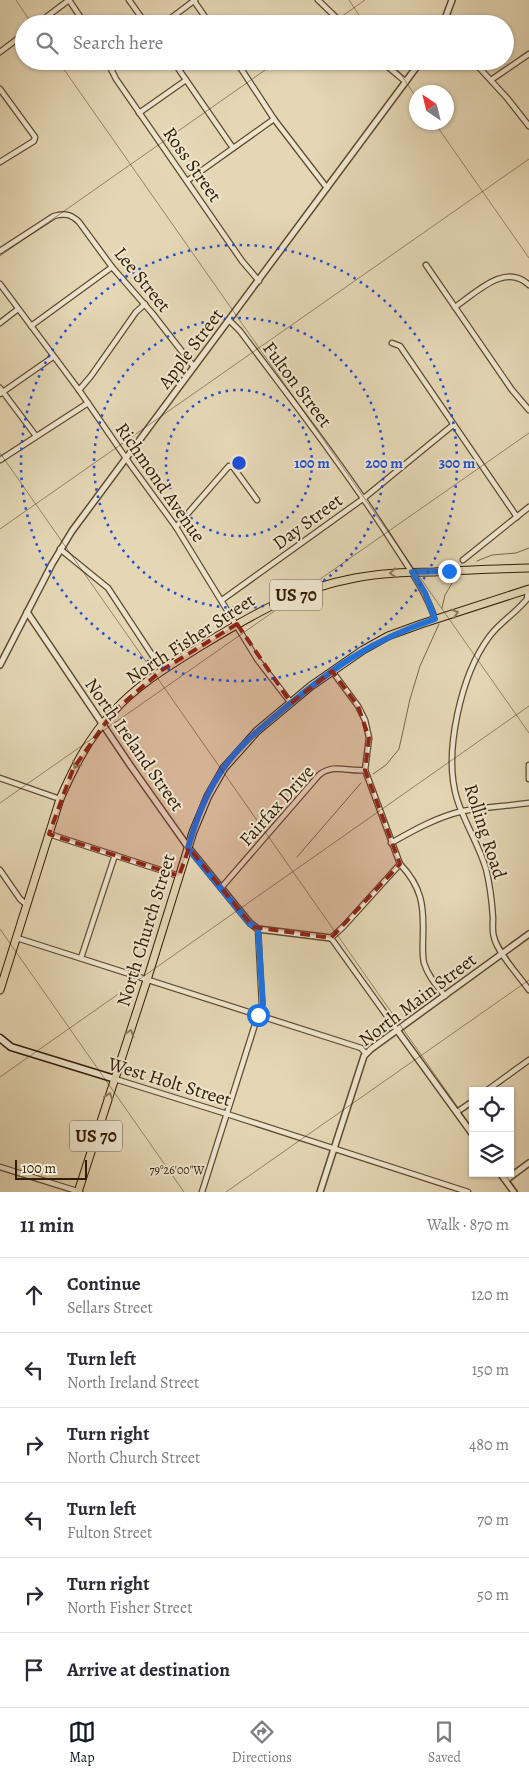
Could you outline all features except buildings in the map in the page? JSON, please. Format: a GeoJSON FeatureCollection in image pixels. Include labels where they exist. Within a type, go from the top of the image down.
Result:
{"type":"FeatureCollection","features":[{"type":"Feature","properties":{"kind":"main road","name":"North Fisher Street"},"geometry":{"type":"LineString","coordinates":[[0,990],[60,799],[77,762],[102,724],[131,694],[162,670],[237,624],[278,602],[319,587],[367,576],[412,572],[529,568]]}},
{"type":"Feature","properties":{"kind":"main road","name":"North Church Street"},"geometry":{"type":"LineString","coordinates":[[79,1192],[188,848],[201,811],[224,768],[245,743],[291,702],[332,671],[374,644],[435,619],[528,589]]}},
{"type":"Feature","properties":{"kind":"main road","name":"West Holt Street"},"geometry":{"type":"LineString","coordinates":[[0,1038],[11,1047],[115,1079]]}},
{"type":"Feature","properties":{"kind":"street"},"geometry":{"type":"LineString","coordinates":[[49,15],[69,0],[79,15]]}},
{"type":"Feature","properties":{"kind":"street"},"geometry":{"type":"LineString","coordinates":[[129,0],[140,15]]}},
{"type":"Feature","properties":{"kind":"street"},"geometry":{"type":"LineString","coordinates":[[318,0],[334,15]]}},
{"type":"Feature","properties":{"kind":"street"},"geometry":{"type":"LineString","coordinates":[[446,15],[452,0]]}},
{"type":"Feature","properties":{"kind":"street"},"geometry":{"type":"LineString","coordinates":[[175,15],[194,1],[204,15]]}},
{"type":"Feature","properties":{"kind":"street"},"geometry":{"type":"LineString","coordinates":[[0,52],[15,41]]}},
{"type":"Feature","properties":{"kind":"street"},"geometry":{"type":"LineString","coordinates":[[514,64],[529,54]]}},
{"type":"Feature","properties":{"kind":"street","name":"Ross Street"},"geometry":{"type":"LineString","coordinates":[[111,70],[242,261],[259,281]]}},
{"type":"Feature","properties":{"kind":"street"},"geometry":{"type":"LineString","coordinates":[[179,70],[233,148]]}},
{"type":"Feature","properties":{"kind":"street"},"geometry":{"type":"LineString","coordinates":[[242,70],[274,119],[327,188]]}},
{"type":"Feature","properties":{"kind":"street"},"geometry":{"type":"LineString","coordinates":[[392,70],[406,82]]}},
{"type":"Feature","properties":{"kind":"street","name":"Apple Street"},"geometry":{"type":"LineString","coordinates":[[0,665],[60,549],[415,70]]}},
{"type":"Feature","properties":{"kind":"street"},"geometry":{"type":"LineString","coordinates":[[482,70],[529,126]]}},
{"type":"Feature","properties":{"kind":"street"},"geometry":{"type":"LineString","coordinates":[[491,80],[506,70]]}},
{"type":"Feature","properties":{"kind":"street"},"geometry":{"type":"LineString","coordinates":[[139,113],[186,80]]}},
{"type":"Feature","properties":{"kind":"street"},"geometry":{"type":"LineString","coordinates":[[0,89],[34,134],[35,139],[0,162]]}},
{"type":"Feature","properties":{"kind":"street"},"geometry":{"type":"LineString","coordinates":[[187,180],[274,119]]}},
{"type":"Feature","properties":{"kind":"street","name":"Lee Street"},"geometry":{"type":"LineString","coordinates":[[0,251],[51,218],[59,214],[67,214],[79,222],[112,267],[145,304],[194,367]]}},
{"type":"Feature","properties":{"kind":"street"},"geometry":{"type":"LineString","coordinates":[[426,265],[512,390],[529,410]]}},
{"type":"Feature","properties":{"kind":"street"},"geometry":{"type":"LineString","coordinates":[[31,326],[112,267]]}},
{"type":"Feature","properties":{"kind":"street"},"geometry":{"type":"LineString","coordinates":[[455,307],[499,278],[516,277],[529,285]]}},
{"type":"Feature","properties":{"kind":"street","name":"Richmond Avenue"},"geometry":{"type":"LineString","coordinates":[[0,284],[79,390],[176,527],[257,659],[291,702]]}},
{"type":"Feature","properties":{"kind":"street"},"geometry":{"type":"LineString","coordinates":[[79,390],[136,312],[145,304]]}},
{"type":"Feature","properties":{"kind":"street"},"geometry":{"type":"LineString","coordinates":[[0,324],[18,309]]}},
{"type":"Feature","properties":{"kind":"street","name":"Fulton Street"},"geometry":{"type":"LineString","coordinates":[[230,320],[364,498],[425,593],[435,619]]}},
{"type":"Feature","properties":{"kind":"street"},"geometry":{"type":"LineString","coordinates":[[392,343],[400,346],[517,517]]}},
{"type":"Feature","properties":{"kind":"street"},"geometry":{"type":"LineString","coordinates":[[36,436],[1,391],[53,357]]}},
{"type":"Feature","properties":{"kind":"street"},"geometry":{"type":"LineString","coordinates":[[0,460],[88,403]]}},
{"type":"Feature","properties":{"kind":"street","name":"Day Street"},"geometry":{"type":"LineString","coordinates":[[222,600],[364,498],[453,425]]}},
{"type":"Feature","properties":{"kind":"street"},"geometry":{"type":"LineString","coordinates":[[176,527],[227,467],[233,467],[257,500]]}},
{"type":"Feature","properties":{"kind":"street"},"geometry":{"type":"LineString","coordinates":[[463,560],[529,507]]}},
{"type":"Feature","properties":{"kind":"street"},"geometry":{"type":"LineString","coordinates":[[60,549],[108,588],[162,670]]}},
{"type":"Feature","properties":{"kind":"street","name":"Rolling Road"},"geometry":{"type":"LineString","coordinates":[[528,589],[525,602],[495,630],[483,646],[468,677],[458,714],[452,761],[454,784],[462,812],[486,868],[494,937],[499,949],[529,990]]}},
{"type":"Feature","properties":{"kind":"street","name":"North Ireland Street"},"geometry":{"type":"LineString","coordinates":[[27,612],[188,848],[250,924],[258,928]]}},
{"type":"Feature","properties":{"kind":"street"},"geometry":{"type":"LineString","coordinates":[[332,671],[358,706],[365,720],[369,738],[364,770],[400,864],[411,877],[422,900],[424,910],[423,956],[426,968],[445,996]]}},
{"type":"Feature","properties":{"kind":"street"},"geometry":{"type":"LineString","coordinates":[[529,765],[529,779]]}},
{"type":"Feature","properties":{"kind":"street","name":"Fairfax Drive"},"geometry":{"type":"LineString","coordinates":[[222,888],[319,775],[333,768],[354,771],[364,770]]}},
{"type":"Feature","properties":{"kind":"street"},"geometry":{"type":"LineString","coordinates":[[0,778],[60,799]]}},
{"type":"Feature","properties":{"kind":"street"},"geometry":{"type":"LineString","coordinates":[[392,843],[425,825],[462,812],[502,805],[529,803]]}},
{"type":"Feature","properties":{"kind":"street"},"geometry":{"type":"LineString","coordinates":[[49,834],[179,876]]}},
{"type":"Feature","properties":{"kind":"street"},"geometry":{"type":"LineString","coordinates":[[81,958],[115,855]]}},
{"type":"Feature","properties":{"kind":"street"},"geometry":{"type":"LineString","coordinates":[[331,938],[400,864]]}},
{"type":"Feature","properties":{"kind":"street"},"geometry":{"type":"LineString","coordinates":[[0,870],[20,899],[27,905]]}},
{"type":"Feature","properties":{"kind":"street"},"geometry":{"type":"LineString","coordinates":[[202,1192],[263,1004],[258,928],[331,938],[471,1132]]}},
{"type":"Feature","properties":{"kind":"street","name":"North Main Street"},"geometry":{"type":"LineString","coordinates":[[320,1192],[360,1067],[366,1054],[529,934]]}},
{"type":"Feature","properties":{"kind":"street"},"geometry":{"type":"LineString","coordinates":[[17,938],[361,1048],[366,1054]]}},
{"type":"Feature","properties":{"kind":"street"},"geometry":{"type":"LineString","coordinates":[[492,1087],[529,1060]]}},
{"type":"Feature","properties":{"kind":"street","name":"West Holt Street"},"geometry":{"type":"LineString","coordinates":[[115,1079],[468,1192]]}},
{"type":"Feature","properties":{"kind":"street"},"geometry":{"type":"LineString","coordinates":[[457,1112],[469,1104]]}},
{"type":"Feature","properties":{"kind":"street"},"geometry":{"type":"LineString","coordinates":[[506,1180],[529,1163]]}},
{"type":"Feature","properties":{"kind":"street"},"geometry":{"type":"LineString","coordinates":[[0,1167],[79,1192]]}},
{"type":"Feature","properties":{"kind":"street"},"geometry":{"type":"LineString","coordinates":[[503,1177],[514,1192]]}},
{"type":"Feature","properties":{"kind":"highlighted area"},"geometry":{"type":"Polygon","coordinates":[[[237,624],[291,703],[332,671],[358,706],[369,738],[365,770],[400,864],[331,938],[253,927],[189,848],[179,876],[49,834],[73,769],[113,712],[162,670],[237,624]]]}},
{"type":"Feature","properties":{"kind":"waterway"},"geometry":{"type":"LineString","coordinates":[[477,561],[492,555],[516,553],[529,548]]}},
{"type":"Feature","properties":{"kind":"waterway"},"geometry":{"type":"LineString","coordinates":[[442,608],[445,595],[454,580]]}},
{"type":"Feature","properties":{"kind":"waterway"},"geometry":{"type":"LineString","coordinates":[[373,774],[386,765],[399,749],[410,699],[420,666],[439,624]]}},
{"type":"Feature","properties":{"kind":"waterway"},"geometry":{"type":"LineString","coordinates":[[297,857],[361,783]]}},
{"type":"Feature","properties":{"kind":"route"},"geometry":{"type":"LineString","coordinates":[[258,1015],[263,1004],[258,928],[250,924],[188,848],[201,811],[217,778],[234,755],[257,731],[311,686],[347,660],[388,636],[435,619],[425,593],[412,572],[449,571]]}}]}
